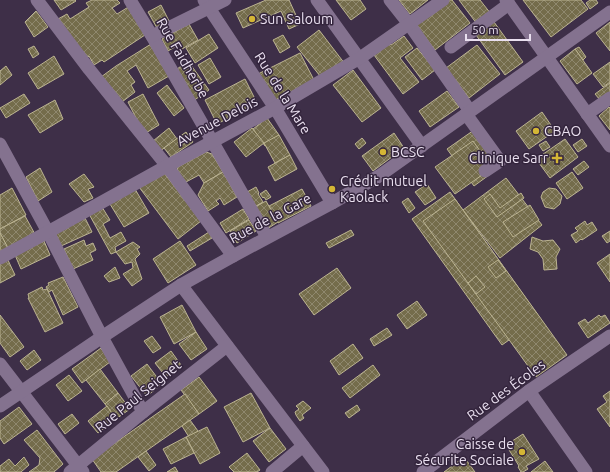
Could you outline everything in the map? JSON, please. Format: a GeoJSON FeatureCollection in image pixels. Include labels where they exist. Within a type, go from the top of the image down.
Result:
{"type":"FeatureCollection","features":[{"type":"Feature","properties":{"kind":"street"},"geometry":{"type":"LineString","coordinates":[[38,0],[89,69],[167,166],[233,256]]}},
{"type":"Feature","properties":{"kind":"street","name":"Rue Faidherbe"},"geometry":{"type":"LineString","coordinates":[[130,0],[268,238]]}},
{"type":"Feature","properties":{"kind":"street"},"geometry":{"type":"LineString","coordinates":[[152,36],[207,4],[225,0]]}},
{"type":"Feature","properties":{"kind":"street"},"geometry":{"type":"LineString","coordinates":[[317,0],[422,146]]}},
{"type":"Feature","properties":{"kind":"street"},"geometry":{"type":"LineString","coordinates":[[390,0],[409,24],[500,161],[485,171]]}},
{"type":"Feature","properties":{"kind":"street","name":"Avenue Delois"},"geometry":{"type":"LineString","coordinates":[[0,258],[275,108],[360,58],[443,0]]}},
{"type":"Feature","properties":{"kind":"street"},"geometry":{"type":"LineString","coordinates":[[451,47],[507,2],[610,146]]}},
{"type":"Feature","properties":{"kind":"street","name":"Rue de la Mare"},"geometry":{"type":"LineString","coordinates":[[207,4],[275,108],[332,203]]}},
{"type":"Feature","properties":{"kind":"street","name":"Rue de la Gare"},"geometry":{"type":"LineString","coordinates":[[0,406],[181,285],[379,176],[610,12]]}},
{"type":"Feature","properties":{"kind":"street"},"geometry":{"type":"LineString","coordinates":[[587,114],[610,98]]}},
{"type":"Feature","properties":{"kind":"street"},"geometry":{"type":"LineString","coordinates":[[0,144],[143,412]]}},
{"type":"Feature","properties":{"kind":"street"},"geometry":{"type":"LineString","coordinates":[[181,285],[323,472]]}},
{"type":"Feature","properties":{"kind":"street","name":"Rue des Écoles"},"geometry":{"type":"LineString","coordinates":[[423,472],[529,391],[610,336]]}},
{"type":"Feature","properties":{"kind":"street","name":"Rue Paul Seignet"},"geometry":{"type":"LineString","coordinates":[[77,470],[143,412],[227,346]]}},
{"type":"Feature","properties":{"kind":"street"},"geometry":{"type":"LineString","coordinates":[[0,364],[22,391],[77,470]]}},
{"type":"Feature","properties":{"kind":"street"},"geometry":{"type":"LineString","coordinates":[[529,391],[586,472]]}},
{"type":"Feature","properties":{"kind":"street"},"geometry":{"type":"LineString","coordinates":[[272,472],[304,446]]}},
{"type":"Feature","properties":{"kind":"building"},"geometry":{"type":"Polygon","coordinates":[[[54,0],[75,0],[76,1],[61,10],[54,0]]]}},
{"type":"Feature","properties":{"kind":"building"},"geometry":{"type":"Polygon","coordinates":[[[92,0],[117,0],[120,3],[112,8],[117,14],[130,6],[148,33],[104,62],[102,60],[94,65],[89,56],[84,60],[58,19],[67,14],[70,19],[89,7],[86,3],[92,0]]]}},
{"type":"Feature","properties":{"kind":"building","name":"Sun Saloum"},"geometry":{"type":"Polygon","coordinates":[[[266,0],[289,0],[300,24],[289,29],[281,11],[243,28],[236,13],[266,0]]]}},
{"type":"Feature","properties":{"kind":"building"},"geometry":{"type":"Polygon","coordinates":[[[336,0],[360,0],[366,9],[351,20],[336,0]]]}},
{"type":"Feature","properties":{"kind":"building"},"geometry":{"type":"Polygon","coordinates":[[[399,0],[428,0],[410,14],[399,0]]]}},
{"type":"Feature","properties":{"kind":"building"},"geometry":{"type":"Polygon","coordinates":[[[448,0],[452,0],[470,23],[435,50],[416,25],[448,0]]]}},
{"type":"Feature","properties":{"kind":"building"},"geometry":{"type":"Polygon","coordinates":[[[459,0],[480,0],[491,14],[477,24],[459,0]]]}},
{"type":"Feature","properties":{"kind":"building"},"geometry":{"type":"Polygon","coordinates":[[[523,0],[581,0],[588,9],[551,37],[523,0]]]}},
{"type":"Feature","properties":{"kind":"building"},"geometry":{"type":"Polygon","coordinates":[[[590,0],[596,0],[598,3],[590,9],[586,3],[590,0]]]}},
{"type":"Feature","properties":{"kind":"building"},"geometry":{"type":"Polygon","coordinates":[[[161,5],[169,21],[157,28],[148,12],[161,5]]]}},
{"type":"Feature","properties":{"kind":"building"},"geometry":{"type":"Polygon","coordinates":[[[36,11],[48,27],[34,37],[25,22],[36,11]]]}},
{"type":"Feature","properties":{"kind":"building"},"geometry":{"type":"Polygon","coordinates":[[[494,22],[523,62],[505,75],[476,35],[494,22]]]}},
{"type":"Feature","properties":{"kind":"building"},"geometry":{"type":"Polygon","coordinates":[[[610,22],[610,51],[596,33],[610,22]]]}},
{"type":"Feature","properties":{"kind":"building"},"geometry":{"type":"Polygon","coordinates":[[[189,24],[198,40],[182,49],[180,44],[168,51],[162,39],[189,24]]]}},
{"type":"Feature","properties":{"kind":"building"},"geometry":{"type":"Polygon","coordinates":[[[319,30],[345,64],[324,81],[297,47],[319,30]]]}},
{"type":"Feature","properties":{"kind":"building"},"geometry":{"type":"Polygon","coordinates":[[[209,34],[218,48],[195,63],[186,48],[209,34]]]}},
{"type":"Feature","properties":{"kind":"building"},"geometry":{"type":"Polygon","coordinates":[[[283,35],[290,47],[280,53],[273,40],[283,35]]]}},
{"type":"Feature","properties":{"kind":"building"},"geometry":{"type":"Polygon","coordinates":[[[404,36],[413,48],[400,58],[419,82],[403,94],[374,55],[389,43],[391,45],[404,36]]]}},
{"type":"Feature","properties":{"kind":"building"},"geometry":{"type":"Polygon","coordinates":[[[151,44],[169,76],[148,88],[136,65],[127,71],[135,82],[131,85],[135,92],[122,102],[101,77],[151,44]]]}},
{"type":"Feature","properties":{"kind":"building"},"geometry":{"type":"Polygon","coordinates":[[[477,45],[500,74],[469,98],[446,68],[477,45]]]}},
{"type":"Feature","properties":{"kind":"building"},"geometry":{"type":"Polygon","coordinates":[[[34,46],[39,54],[33,58],[28,49],[34,46]]]}},
{"type":"Feature","properties":{"kind":"building"},"geometry":{"type":"Polygon","coordinates":[[[579,47],[586,57],[583,60],[575,49],[579,47]]]}},
{"type":"Feature","properties":{"kind":"building"},"geometry":{"type":"Polygon","coordinates":[[[417,48],[435,70],[422,80],[405,57],[417,48]]]}},
{"type":"Feature","properties":{"kind":"building"},"geometry":{"type":"Polygon","coordinates":[[[575,49],[592,73],[577,84],[560,61],[575,49]]]}},
{"type":"Feature","properties":{"kind":"building"},"geometry":{"type":"Polygon","coordinates":[[[300,53],[314,80],[270,103],[256,75],[300,53]]]}},
{"type":"Feature","properties":{"kind":"building"},"geometry":{"type":"Polygon","coordinates":[[[54,56],[64,74],[38,89],[28,73],[54,56]]]}},
{"type":"Feature","properties":{"kind":"building"},"geometry":{"type":"Polygon","coordinates":[[[210,58],[221,77],[209,84],[198,65],[210,58]]]}},
{"type":"Feature","properties":{"kind":"building"},"geometry":{"type":"Polygon","coordinates":[[[188,61],[209,90],[193,101],[173,72],[188,61]]]}},
{"type":"Feature","properties":{"kind":"building"},"geometry":{"type":"Polygon","coordinates":[[[610,62],[610,82],[603,87],[593,74],[610,62]]]}},
{"type":"Feature","properties":{"kind":"building"},"geometry":{"type":"Polygon","coordinates":[[[6,66],[12,75],[0,85],[0,71],[6,66]]]}},
{"type":"Feature","properties":{"kind":"building"},"geometry":{"type":"Polygon","coordinates":[[[353,70],[381,108],[362,122],[333,85],[353,70]]]}},
{"type":"Feature","properties":{"kind":"building"},"geometry":{"type":"Polygon","coordinates":[[[245,79],[257,103],[217,124],[205,100],[245,79]]]}},
{"type":"Feature","properties":{"kind":"building"},"geometry":{"type":"Polygon","coordinates":[[[610,83],[610,93],[600,100],[595,94],[610,83]]]}},
{"type":"Feature","properties":{"kind":"building"},"geometry":{"type":"Polygon","coordinates":[[[167,85],[184,108],[174,116],[157,93],[167,85]]]}},
{"type":"Feature","properties":{"kind":"building"},"geometry":{"type":"Polygon","coordinates":[[[447,91],[459,107],[430,127],[419,111],[447,91]]]}},
{"type":"Feature","properties":{"kind":"building"},"geometry":{"type":"Polygon","coordinates":[[[24,94],[30,103],[6,118],[0,108],[24,94]]]}},
{"type":"Feature","properties":{"kind":"building"},"geometry":{"type":"Polygon","coordinates":[[[143,94],[159,125],[144,134],[128,102],[143,94]]]}},
{"type":"Feature","properties":{"kind":"building"},"geometry":{"type":"Polygon","coordinates":[[[55,100],[63,119],[40,133],[28,115],[55,100]]]}},
{"type":"Feature","properties":{"kind":"building"},"geometry":{"type":"Polygon","coordinates":[[[609,107],[610,108],[610,130],[599,116],[609,107]]]}},
{"type":"Feature","properties":{"kind":"building","name":"CBAO"},"geometry":{"type":"Polygon","coordinates":[[[542,112],[555,131],[529,149],[516,131],[542,112]]]}},
{"type":"Feature","properties":{"kind":"building"},"geometry":{"type":"Polygon","coordinates":[[[267,118],[279,135],[265,146],[253,129],[267,118]]]}},
{"type":"Feature","properties":{"kind":"building"},"geometry":{"type":"Polygon","coordinates":[[[169,128],[177,139],[160,151],[153,141],[169,128]]]}},
{"type":"Feature","properties":{"kind":"building"},"geometry":{"type":"Polygon","coordinates":[[[252,128],[264,143],[246,157],[234,142],[252,128]]]}},
{"type":"Feature","properties":{"kind":"building"},"geometry":{"type":"Polygon","coordinates":[[[474,130],[500,167],[474,186],[447,149],[474,130]]]}},
{"type":"Feature","properties":{"kind":"building"},"geometry":{"type":"Polygon","coordinates":[[[186,132],[193,142],[171,157],[164,148],[186,132]]]}},
{"type":"Feature","properties":{"kind":"building","name":"BCSC"},"geometry":{"type":"Polygon","coordinates":[[[394,133],[404,148],[373,171],[362,156],[394,133]]]}},
{"type":"Feature","properties":{"kind":"building"},"geometry":{"type":"Polygon","coordinates":[[[279,135],[290,155],[275,163],[264,143],[279,135]]]}},
{"type":"Feature","properties":{"kind":"building"},"geometry":{"type":"Polygon","coordinates":[[[362,138],[366,143],[359,149],[355,144],[362,138]]]}},
{"type":"Feature","properties":{"kind":"building","name":"Clinique Sarr"},"geometry":{"type":"Polygon","coordinates":[[[565,139],[578,157],[550,178],[536,159],[565,139]]]}},
{"type":"Feature","properties":{"kind":"building"},"geometry":{"type":"Polygon","coordinates":[[[582,139],[587,146],[578,152],[573,145],[582,139]]]}},
{"type":"Feature","properties":{"kind":"building"},"geometry":{"type":"Polygon","coordinates":[[[473,141],[492,168],[455,194],[435,167],[473,141]]]}},
{"type":"Feature","properties":{"kind":"building"},"geometry":{"type":"Polygon","coordinates":[[[546,141],[550,147],[543,151],[539,145],[546,141]]]}},
{"type":"Feature","properties":{"kind":"building"},"geometry":{"type":"Polygon","coordinates":[[[206,152],[212,154],[223,172],[204,183],[199,175],[186,182],[177,171],[178,167],[206,152]]]}},
{"type":"Feature","properties":{"kind":"building"},"geometry":{"type":"Polygon","coordinates":[[[290,155],[297,169],[275,181],[268,167],[290,155]]]}},
{"type":"Feature","properties":{"kind":"building"},"geometry":{"type":"Polygon","coordinates":[[[584,161],[589,167],[578,175],[573,169],[584,161]]]}},
{"type":"Feature","properties":{"kind":"building"},"geometry":{"type":"Polygon","coordinates":[[[40,168],[52,192],[38,201],[26,177],[40,168]]]}},
{"type":"Feature","properties":{"kind":"building"},"geometry":{"type":"Polygon","coordinates":[[[161,169],[201,221],[178,239],[139,187],[161,169]]]}},
{"type":"Feature","properties":{"kind":"building"},"geometry":{"type":"Polygon","coordinates":[[[223,172],[237,197],[224,205],[220,198],[216,201],[219,204],[208,211],[198,195],[204,183],[223,172]]]}},
{"type":"Feature","properties":{"kind":"building"},"geometry":{"type":"Polygon","coordinates":[[[572,172],[583,188],[567,199],[556,183],[572,172]]]}},
{"type":"Feature","properties":{"kind":"building"},"geometry":{"type":"Polygon","coordinates":[[[84,174],[94,187],[88,189],[93,198],[84,202],[69,184],[84,174]]]}},
{"type":"Feature","properties":{"kind":"building"},"geometry":{"type":"Polygon","coordinates":[[[506,178],[542,225],[500,258],[463,210],[506,178]]]}},
{"type":"Feature","properties":{"kind":"building"},"geometry":{"type":"Polygon","coordinates":[[[427,184],[436,198],[425,205],[415,192],[427,184]]]}},
{"type":"Feature","properties":{"kind":"building"},"geometry":{"type":"Polygon","coordinates":[[[256,187],[263,202],[256,206],[247,192],[256,187]]]}},
{"type":"Feature","properties":{"kind":"building"},"geometry":{"type":"Polygon","coordinates":[[[12,188],[26,215],[0,229],[0,195],[12,188]]]}},
{"type":"Feature","properties":{"kind":"building"},"geometry":{"type":"Polygon","coordinates":[[[549,188],[556,189],[562,196],[560,204],[554,209],[545,207],[541,197],[543,192],[549,188]]]}},
{"type":"Feature","properties":{"kind":"building"},"geometry":{"type":"Polygon","coordinates":[[[135,189],[149,213],[124,227],[110,204],[135,189]]]}},
{"type":"Feature","properties":{"kind":"building"},"geometry":{"type":"Polygon","coordinates":[[[302,189],[311,206],[278,223],[269,206],[302,189]]]}},
{"type":"Feature","properties":{"kind":"building"},"geometry":{"type":"Polygon","coordinates":[[[266,190],[271,197],[266,200],[260,194],[266,190]]]}},
{"type":"Feature","properties":{"kind":"building"},"geometry":{"type":"Polygon","coordinates":[[[450,192],[540,318],[502,345],[412,219],[450,192]]]}},
{"type":"Feature","properties":{"kind":"building"},"geometry":{"type":"Polygon","coordinates":[[[521,193],[524,198],[497,217],[484,199],[490,194],[500,208],[521,193]]]}},
{"type":"Feature","properties":{"kind":"building"},"geometry":{"type":"Polygon","coordinates":[[[408,198],[415,208],[409,213],[402,202],[408,198]]]}},
{"type":"Feature","properties":{"kind":"building"},"geometry":{"type":"Polygon","coordinates":[[[455,199],[567,355],[536,377],[423,221],[455,199]]]}},
{"type":"Feature","properties":{"kind":"building"},"geometry":{"type":"Polygon","coordinates":[[[266,201],[278,222],[267,229],[255,207],[266,201]]]}},
{"type":"Feature","properties":{"kind":"building"},"geometry":{"type":"Polygon","coordinates":[[[530,205],[539,220],[513,237],[503,222],[530,205]]]}},
{"type":"Feature","properties":{"kind":"building"},"geometry":{"type":"Polygon","coordinates":[[[102,207],[110,220],[103,224],[110,238],[121,232],[126,241],[115,247],[116,252],[111,254],[89,214],[102,207]]]}},
{"type":"Feature","properties":{"kind":"building"},"geometry":{"type":"Polygon","coordinates":[[[243,209],[249,219],[226,233],[220,223],[243,209]]]}},
{"type":"Feature","properties":{"kind":"building"},"geometry":{"type":"Polygon","coordinates":[[[25,216],[36,236],[9,250],[0,233],[0,229],[25,216]]]}},
{"type":"Feature","properties":{"kind":"building"},"geometry":{"type":"Polygon","coordinates":[[[85,218],[92,232],[61,246],[55,232],[85,218]]]}},
{"type":"Feature","properties":{"kind":"building"},"geometry":{"type":"Polygon","coordinates":[[[249,220],[256,231],[237,243],[230,231],[249,220]]]}},
{"type":"Feature","properties":{"kind":"building"},"geometry":{"type":"Polygon","coordinates":[[[585,221],[587,225],[592,222],[597,230],[576,243],[571,235],[578,231],[575,228],[585,221]]]}},
{"type":"Feature","properties":{"kind":"building"},"geometry":{"type":"Polygon","coordinates":[[[351,230],[354,235],[329,248],[326,243],[351,230]]]}},
{"type":"Feature","properties":{"kind":"building"},"geometry":{"type":"Polygon","coordinates":[[[610,231],[610,241],[607,243],[602,236],[610,231]]]}},
{"type":"Feature","properties":{"kind":"building"},"geometry":{"type":"Polygon","coordinates":[[[209,232],[212,238],[190,251],[187,246],[209,232]]]}},
{"type":"Feature","properties":{"kind":"building"},"geometry":{"type":"Polygon","coordinates":[[[0,233],[9,250],[0,255],[0,233]]]}},
{"type":"Feature","properties":{"kind":"building"},"geometry":{"type":"Polygon","coordinates":[[[532,237],[543,241],[553,240],[560,249],[556,257],[557,269],[544,270],[543,259],[538,252],[530,249],[532,237]]]}},
{"type":"Feature","properties":{"kind":"building"},"geometry":{"type":"Polygon","coordinates":[[[84,240],[86,246],[93,243],[96,250],[90,253],[93,260],[73,269],[64,249],[84,240]]]}},
{"type":"Feature","properties":{"kind":"building"},"geometry":{"type":"Polygon","coordinates":[[[44,241],[50,255],[21,269],[15,255],[44,241]]]}},
{"type":"Feature","properties":{"kind":"building"},"geometry":{"type":"Polygon","coordinates":[[[180,241],[196,265],[168,283],[153,259],[180,241]]]}},
{"type":"Feature","properties":{"kind":"building"},"geometry":{"type":"Polygon","coordinates":[[[133,242],[140,247],[137,249],[140,254],[135,259],[142,279],[132,286],[123,274],[133,268],[132,262],[125,264],[116,252],[133,242]]]}},
{"type":"Feature","properties":{"kind":"building"},"geometry":{"type":"Polygon","coordinates":[[[610,254],[610,282],[597,263],[610,254]]]}},
{"type":"Feature","properties":{"kind":"building"},"geometry":{"type":"Polygon","coordinates":[[[7,258],[15,275],[0,283],[0,262],[7,258]]]}},
{"type":"Feature","properties":{"kind":"building"},"geometry":{"type":"Polygon","coordinates":[[[498,260],[506,271],[496,278],[488,267],[498,260]]]}},
{"type":"Feature","properties":{"kind":"building"},"geometry":{"type":"Polygon","coordinates":[[[115,267],[120,278],[109,282],[104,276],[115,267]]]}},
{"type":"Feature","properties":{"kind":"building"},"geometry":{"type":"Polygon","coordinates":[[[337,268],[351,288],[314,315],[299,294],[337,268]]]}},
{"type":"Feature","properties":{"kind":"building"},"geometry":{"type":"Polygon","coordinates":[[[476,276],[485,287],[476,294],[468,283],[476,276]]]}},
{"type":"Feature","properties":{"kind":"building"},"geometry":{"type":"Polygon","coordinates":[[[63,277],[78,307],[63,315],[52,290],[49,292],[46,287],[49,285],[48,283],[63,277]]]}},
{"type":"Feature","properties":{"kind":"building"},"geometry":{"type":"Polygon","coordinates":[[[42,287],[43,290],[47,289],[63,323],[45,332],[28,298],[28,294],[42,287]]]}},
{"type":"Feature","properties":{"kind":"building"},"geometry":{"type":"Polygon","coordinates":[[[417,301],[427,315],[407,329],[397,315],[417,301]]]}},
{"type":"Feature","properties":{"kind":"building"},"geometry":{"type":"Polygon","coordinates":[[[182,305],[196,332],[174,344],[160,317],[182,305]]]}},
{"type":"Feature","properties":{"kind":"building"},"geometry":{"type":"Polygon","coordinates":[[[0,315],[24,347],[10,357],[0,343],[0,315]]]}},
{"type":"Feature","properties":{"kind":"building"},"geometry":{"type":"Polygon","coordinates":[[[599,315],[601,317],[605,315],[610,323],[588,338],[578,323],[585,319],[588,323],[599,315]]]}},
{"type":"Feature","properties":{"kind":"building"},"geometry":{"type":"Polygon","coordinates":[[[387,328],[392,335],[374,346],[370,339],[387,328]]]}},
{"type":"Feature","properties":{"kind":"building"},"geometry":{"type":"Polygon","coordinates":[[[196,332],[207,349],[191,360],[179,344],[196,332]]]}},
{"type":"Feature","properties":{"kind":"building"},"geometry":{"type":"Polygon","coordinates":[[[152,336],[161,348],[153,353],[144,341],[152,336]]]}},
{"type":"Feature","properties":{"kind":"building"},"geometry":{"type":"Polygon","coordinates":[[[353,344],[363,358],[339,375],[330,361],[353,344]]]}},
{"type":"Feature","properties":{"kind":"building"},"geometry":{"type":"Polygon","coordinates":[[[101,348],[110,362],[82,383],[72,369],[101,348]]]}},
{"type":"Feature","properties":{"kind":"building"},"geometry":{"type":"Polygon","coordinates":[[[34,350],[41,360],[27,370],[20,361],[34,350]]]}},
{"type":"Feature","properties":{"kind":"building"},"geometry":{"type":"Polygon","coordinates":[[[171,351],[181,365],[166,377],[155,363],[171,351]]]}},
{"type":"Feature","properties":{"kind":"building"},"geometry":{"type":"Polygon","coordinates":[[[147,364],[162,384],[147,396],[131,376],[147,364]]]}},
{"type":"Feature","properties":{"kind":"building"},"geometry":{"type":"Polygon","coordinates":[[[373,365],[380,375],[350,398],[342,388],[373,365]]]}},
{"type":"Feature","properties":{"kind":"building"},"geometry":{"type":"Polygon","coordinates":[[[100,369],[118,393],[105,404],[86,380],[100,369]]]}},
{"type":"Feature","properties":{"kind":"building"},"geometry":{"type":"Polygon","coordinates":[[[69,375],[82,391],[68,401],[56,385],[69,375]]]}},
{"type":"Feature","properties":{"kind":"building"},"geometry":{"type":"Polygon","coordinates":[[[199,377],[217,401],[199,414],[181,390],[199,377]]]}},
{"type":"Feature","properties":{"kind":"building"},"geometry":{"type":"Polygon","coordinates":[[[610,391],[610,427],[597,409],[607,402],[603,396],[610,391]]]}},
{"type":"Feature","properties":{"kind":"building"},"geometry":{"type":"Polygon","coordinates":[[[118,393],[130,409],[116,419],[105,404],[118,393]]]}},
{"type":"Feature","properties":{"kind":"building"},"geometry":{"type":"Polygon","coordinates":[[[251,393],[270,428],[243,442],[224,407],[251,393]]]}},
{"type":"Feature","properties":{"kind":"building"},"geometry":{"type":"Polygon","coordinates":[[[185,394],[199,414],[116,472],[101,472],[92,459],[185,394]]]}},
{"type":"Feature","properties":{"kind":"building"},"geometry":{"type":"Polygon","coordinates":[[[303,401],[311,408],[302,415],[304,418],[300,421],[295,412],[299,409],[296,406],[303,401]]]}},
{"type":"Feature","properties":{"kind":"building"},"geometry":{"type":"Polygon","coordinates":[[[357,405],[360,410],[349,418],[345,413],[357,405]]]}},
{"type":"Feature","properties":{"kind":"building"},"geometry":{"type":"Polygon","coordinates":[[[107,406],[116,419],[98,433],[88,421],[107,406]]]}},
{"type":"Feature","properties":{"kind":"building"},"geometry":{"type":"Polygon","coordinates":[[[19,407],[32,424],[4,444],[0,438],[0,421],[19,407]]]}},
{"type":"Feature","properties":{"kind":"building"},"geometry":{"type":"Polygon","coordinates":[[[72,414],[79,423],[65,434],[58,424],[72,414]]]}},
{"type":"Feature","properties":{"kind":"building"},"geometry":{"type":"Polygon","coordinates":[[[190,420],[198,431],[189,437],[182,426],[190,420]]]}},
{"type":"Feature","properties":{"kind":"building"},"geometry":{"type":"Polygon","coordinates":[[[207,427],[220,453],[200,464],[186,437],[207,427]]]}},
{"type":"Feature","properties":{"kind":"building"},"geometry":{"type":"Polygon","coordinates":[[[270,428],[286,449],[269,462],[253,441],[270,428]]]}},
{"type":"Feature","properties":{"kind":"building"},"geometry":{"type":"Polygon","coordinates":[[[37,430],[63,464],[54,472],[29,472],[39,465],[40,458],[24,440],[37,430]]]}},
{"type":"Feature","properties":{"kind":"building","name":"Caisse de Sécurite Sociale"},"geometry":{"type":"Polygon","coordinates":[[[523,434],[539,459],[526,466],[528,469],[521,472],[506,445],[523,434]]]}},
{"type":"Feature","properties":{"kind":"building"},"geometry":{"type":"Polygon","coordinates":[[[186,437],[194,453],[171,464],[163,449],[186,437]]]}},
{"type":"Feature","properties":{"kind":"building"},"geometry":{"type":"Polygon","coordinates":[[[146,451],[156,465],[149,471],[138,457],[146,451]]]}},
{"type":"Feature","properties":{"kind":"building"},"geometry":{"type":"Polygon","coordinates":[[[247,453],[260,470],[257,472],[234,472],[229,467],[247,453]]]}},
{"type":"Feature","properties":{"kind":"building"},"geometry":{"type":"Polygon","coordinates":[[[24,457],[29,465],[21,472],[0,472],[0,466],[9,459],[15,466],[24,457]]]}},
{"type":"Feature","properties":{"kind":"building"},"geometry":{"type":"Polygon","coordinates":[[[464,457],[475,472],[444,472],[464,457]]]}},
{"type":"Feature","properties":{"kind":"building"},"geometry":{"type":"Polygon","coordinates":[[[545,461],[553,472],[531,472],[545,461]]]}},
{"type":"Feature","properties":{"kind":"building"},"geometry":{"type":"Polygon","coordinates":[[[175,467],[178,472],[167,472],[175,467]]]}},
{"type":"Feature","properties":{"kind":"place","name":"Sun Saloum"},"geometry":{"type":"Point","coordinates":[252,19]}},
{"type":"Feature","properties":{"kind":"place","name":"CBAO"},"geometry":{"type":"Point","coordinates":[536,131]}},
{"type":"Feature","properties":{"kind":"place","name":"BCSC"},"geometry":{"type":"Point","coordinates":[383,152]}},
{"type":"Feature","properties":{"kind":"place","name":"Clinique Sarr"},"geometry":{"type":"Point","coordinates":[557,158]}},
{"type":"Feature","properties":{"kind":"place","name":"Crédit mutuel Kaolack"},"geometry":{"type":"Point","coordinates":[332,189]}},
{"type":"Feature","properties":{"kind":"place","name":"Caisse de Sécurite Sociale"},"geometry":{"type":"Point","coordinates":[522,452]}}]}
